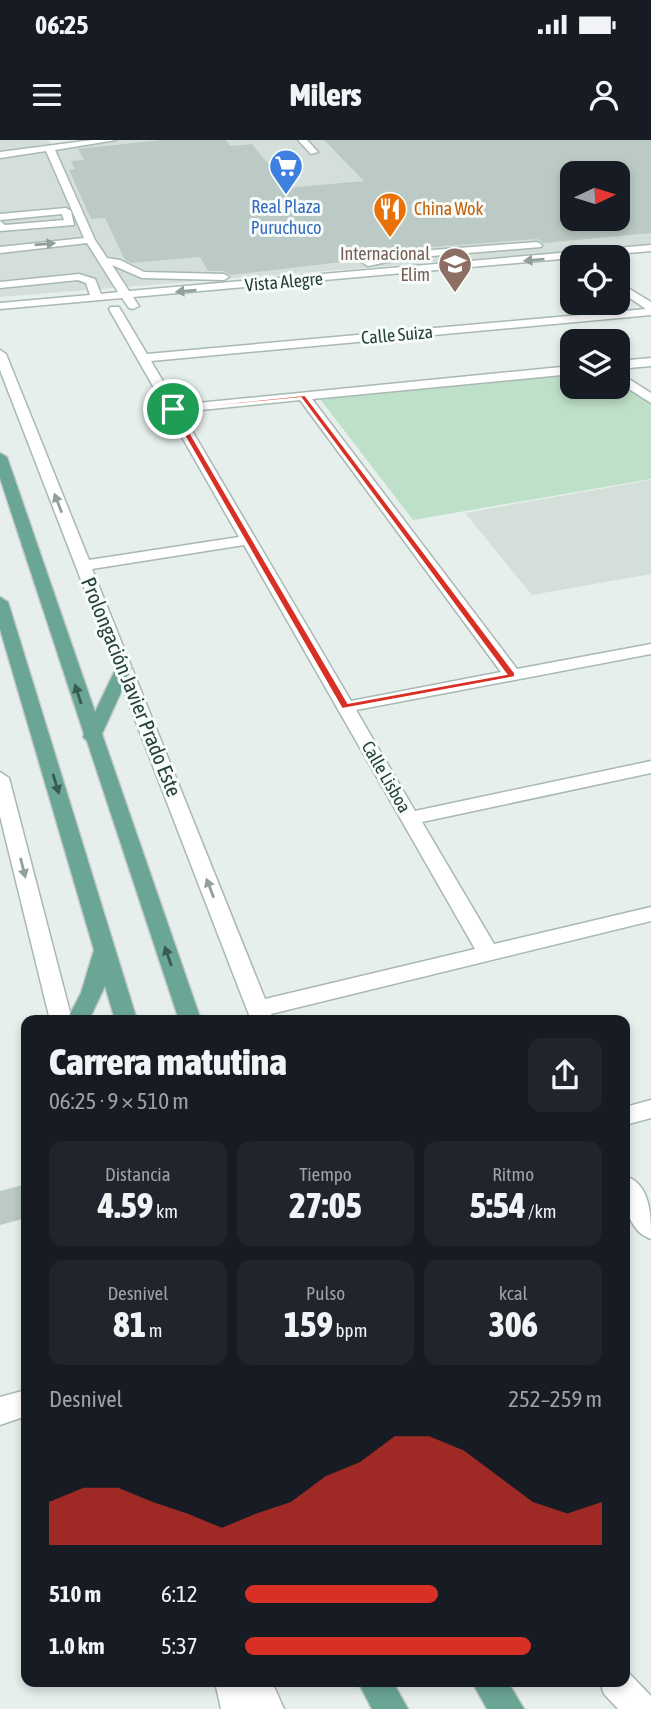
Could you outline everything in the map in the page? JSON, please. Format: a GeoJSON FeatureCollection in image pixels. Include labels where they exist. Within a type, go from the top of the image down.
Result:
{"type":"FeatureCollection","features":[{"type":"Feature","properties":{"kind":"main road"},"geometry":{"type":"LineString","coordinates":[[0,457],[92,737],[188,1015]]}},
{"type":"Feature","properties":{"kind":"main road"},"geometry":{"type":"LineString","coordinates":[[0,602],[5,629],[125,1015]]}},
{"type":"Feature","properties":{"kind":"main road"},"geometry":{"type":"LineString","coordinates":[[92,737],[124,668]]}},
{"type":"Feature","properties":{"kind":"main road"},"geometry":{"type":"LineString","coordinates":[[81,1015],[92,993],[105,947]]}},
{"type":"Feature","properties":{"kind":"main road"},"geometry":{"type":"LineString","coordinates":[[377,1687],[391,1709]]}},
{"type":"Feature","properties":{"kind":"main road"},"geometry":{"type":"LineString","coordinates":[[492,1687],[508,1709]]}},
{"type":"Feature","properties":{"kind":"street"},"geometry":{"type":"LineString","coordinates":[[0,155],[112,140]]}},
{"type":"Feature","properties":{"kind":"street"},"geometry":{"type":"LineString","coordinates":[[302,140],[314,152]]}},
{"type":"Feature","properties":{"kind":"street"},"geometry":{"type":"LineString","coordinates":[[49,147],[77,199],[90,240],[134,308],[147,307]]}},
{"type":"Feature","properties":{"kind":"street"},"geometry":{"type":"LineString","coordinates":[[0,206],[77,199]]}},
{"type":"Feature","properties":{"kind":"street"},"geometry":{"type":"LineString","coordinates":[[0,217],[66,211],[70,223],[1,228],[0,224]]}},
{"type":"Feature","properties":{"kind":"street"},"geometry":{"type":"LineString","coordinates":[[0,250],[90,240]]}},
{"type":"Feature","properties":{"kind":"street"},"geometry":{"type":"LineString","coordinates":[[296,281],[309,271],[407,256],[546,245]]}},
{"type":"Feature","properties":{"kind":"street","name":"Vista Alegre"},"geometry":{"type":"LineString","coordinates":[[630,250],[651,248]]}},
{"type":"Feature","properties":{"kind":"street","name":"Vista Alegre"},"geometry":{"type":"LineString","coordinates":[[0,306],[560,258]]}},
{"type":"Feature","properties":{"kind":"street"},"geometry":{"type":"LineString","coordinates":[[104,261],[116,262],[142,275],[219,277],[237,279],[249,285]]}},
{"type":"Feature","properties":{"kind":"street"},"geometry":{"type":"LineString","coordinates":[[484,265],[504,268],[506,273]]}},
{"type":"Feature","properties":{"kind":"street"},"geometry":{"type":"LineString","coordinates":[[3,284],[16,292],[93,286],[96,298]]}},
{"type":"Feature","properties":{"kind":"street"},"geometry":{"type":"LineString","coordinates":[[630,294],[651,310]]}},
{"type":"Feature","properties":{"kind":"street"},"geometry":{"type":"LineString","coordinates":[[67,313],[58,307],[70,300]]}},
{"type":"Feature","properties":{"kind":"street","name":"Calle Lisboa"},"geometry":{"type":"LineString","coordinates":[[134,308],[110,310],[173,409],[488,953]]}},
{"type":"Feature","properties":{"kind":"street","name":"Calle Suiza"},"geometry":{"type":"LineString","coordinates":[[143,358],[651,310]]}},
{"type":"Feature","properties":{"kind":"street","name":"Prolongación Javier Prado Este"},"geometry":{"type":"LineString","coordinates":[[0,354],[260,1015]]}},
{"type":"Feature","properties":{"kind":"street"},"geometry":{"type":"LineString","coordinates":[[630,364],[651,362]]}},
{"type":"Feature","properties":{"kind":"street"},"geometry":{"type":"LineString","coordinates":[[173,409],[560,371]]}},
{"type":"Feature","properties":{"kind":"street"},"geometry":{"type":"LineString","coordinates":[[630,384],[651,399]]}},
{"type":"Feature","properties":{"kind":"street"},"geometry":{"type":"LineString","coordinates":[[303,396],[512,675]]}},
{"type":"Feature","properties":{"kind":"street"},"geometry":{"type":"LineString","coordinates":[[83,566],[248,540]]}},
{"type":"Feature","properties":{"kind":"street"},"geometry":{"type":"LineString","coordinates":[[345,707],[651,649]]}},
{"type":"Feature","properties":{"kind":"street"},"geometry":{"type":"LineString","coordinates":[[410,818],[651,767]]}},
{"type":"Feature","properties":{"kind":"street"},"geometry":{"type":"LineString","coordinates":[[1,783],[60,1015]]}},
{"type":"Feature","properties":{"kind":"street"},"geometry":{"type":"LineString","coordinates":[[260,1015],[488,953],[651,914]]}},
{"type":"Feature","properties":{"kind":"street"},"geometry":{"type":"LineString","coordinates":[[630,1115],[651,1109]]}},
{"type":"Feature","properties":{"kind":"street"},"geometry":{"type":"LineString","coordinates":[[630,1194],[651,1228]]}},
{"type":"Feature","properties":{"kind":"street"},"geometry":{"type":"LineString","coordinates":[[0,1411],[21,1405]]}},
{"type":"Feature","properties":{"kind":"street"},"geometry":{"type":"LineString","coordinates":[[232,1687],[238,1709]]}},
{"type":"Feature","properties":{"kind":"street"},"geometry":{"type":"LineString","coordinates":[[257,1687],[267,1709]]}},
{"type":"Feature","properties":{"kind":"street"},"geometry":{"type":"LineString","coordinates":[[620,1687],[640,1709]]}},
{"type":"Feature","properties":{"kind":"shaded area","name":"Real Plaza Puruchuco"},"geometry":{"type":"Polygon","coordinates":[[[0,140],[47,140],[53,145],[88,140],[651,140],[651,245],[560,245],[560,252],[0,297],[0,140]]]}},
{"type":"Feature","properties":{"kind":"shaded area"},"geometry":{"type":"Polygon","coordinates":[[[651,480],[651,574],[532,595],[465,513],[651,480]]]}},
{"type":"Feature","properties":{"kind":"green space"},"geometry":{"type":"Polygon","coordinates":[[[560,374],[560,399],[630,399],[630,389],[651,404],[651,479],[413,520],[320,399],[560,374]]]}},
{"type":"Feature","properties":{"kind":"building","name":"Real Plaza Puruchuco"},"geometry":{"type":"Polygon","coordinates":[[[161,140],[226,140],[230,146],[252,144],[288,188],[364,181],[324,140],[651,140],[651,233],[544,243],[537,239],[407,249],[367,259],[230,275],[224,271],[208,271],[200,257],[131,263],[125,260],[105,218],[91,219],[69,170],[75,169],[71,161],[84,160],[78,149],[161,140]]]}},
{"type":"Feature","properties":{"kind":"building"},"geometry":{"type":"Polygon","coordinates":[[[21,1185],[21,1219],[0,1225],[0,1191],[21,1185]]]}},
{"type":"Feature","properties":{"kind":"place","name":"Real Plaza Puruchuco"},"geometry":{"type":"Point","coordinates":[286,196]}},
{"type":"Feature","properties":{"kind":"place","name":"China Wok"},"geometry":{"type":"Point","coordinates":[390,239]}},
{"type":"Feature","properties":{"kind":"place","name":"Internacional Elim"},"geometry":{"type":"Point","coordinates":[455,294]}},
{"type":"Feature","properties":{"kind":"route"},"geometry":{"type":"LineString","coordinates":[[303,396],[512,675],[345,707],[173,409],[303,396]]}}]}
